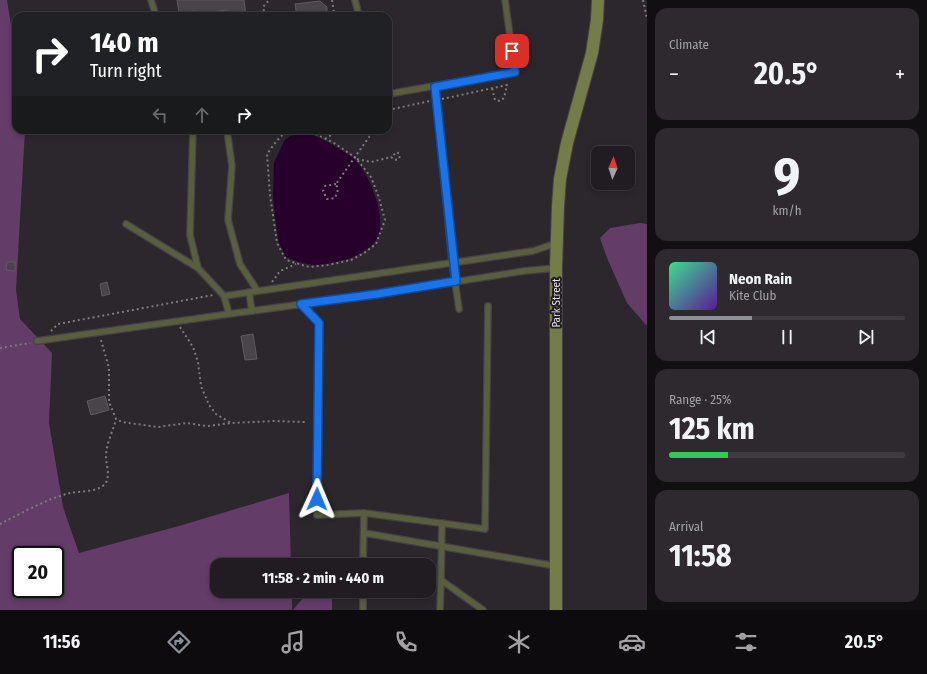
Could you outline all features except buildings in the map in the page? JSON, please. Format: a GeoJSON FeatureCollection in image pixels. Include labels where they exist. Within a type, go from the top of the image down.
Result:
{"type":"FeatureCollection","features":[{"type":"Feature","properties":{"kind":"main road","name":"Park Street"},"geometry":{"type":"LineString","coordinates":[[556,610],[556,268],[560,179],[567,143],[592,53],[597,20],[598,0]]}},
{"type":"Feature","properties":{"kind":"lane"},"geometry":{"type":"LineString","coordinates":[[151,0],[155,12]]}},
{"type":"Feature","properties":{"kind":"lane"},"geometry":{"type":"LineString","coordinates":[[355,0],[358,12]]}},
{"type":"Feature","properties":{"kind":"lane"},"geometry":{"type":"LineString","coordinates":[[392,93],[515,72],[505,0]]}},
{"type":"Feature","properties":{"kind":"lane"},"geometry":{"type":"LineString","coordinates":[[435,87],[452,262],[459,309]]}},
{"type":"Feature","properties":{"kind":"lane"},"geometry":{"type":"LineString","coordinates":[[193,134],[190,235],[198,268]]}},
{"type":"Feature","properties":{"kind":"lane"},"geometry":{"type":"LineString","coordinates":[[227,134],[232,166],[228,220],[240,264],[257,290]]}},
{"type":"Feature","properties":{"kind":"lane"},"geometry":{"type":"LineString","coordinates":[[126,224],[198,268],[224,296],[229,314]]}},
{"type":"Feature","properties":{"kind":"lane"},"geometry":{"type":"LineString","coordinates":[[224,296],[533,250],[557,243]]}},
{"type":"Feature","properties":{"kind":"lane"},"geometry":{"type":"LineString","coordinates":[[37,342],[377,294],[524,271],[556,268]]}},
{"type":"Feature","properties":{"kind":"lane"},"geometry":{"type":"LineString","coordinates":[[248,292],[252,311]]}},
{"type":"Feature","properties":{"kind":"lane"},"geometry":{"type":"LineString","coordinates":[[301,304],[319,323],[317,515],[364,514],[484,529],[488,306]]}},
{"type":"Feature","properties":{"kind":"lane"},"geometry":{"type":"LineString","coordinates":[[363,558],[364,514]]}},
{"type":"Feature","properties":{"kind":"lane"},"geometry":{"type":"LineString","coordinates":[[440,610],[442,523]]}},
{"type":"Feature","properties":{"kind":"lane"},"geometry":{"type":"LineString","coordinates":[[364,533],[556,566]]}},
{"type":"Feature","properties":{"kind":"lane"},"geometry":{"type":"LineString","coordinates":[[441,580],[483,610]]}},
{"type":"Feature","properties":{"kind":"lane"},"geometry":{"type":"LineString","coordinates":[[363,598],[363,610]]}},
{"type":"Feature","properties":{"kind":"path"},"geometry":{"type":"LineString","coordinates":[[265,12],[264,7],[269,0]]}},
{"type":"Feature","properties":{"kind":"path"},"geometry":{"type":"LineString","coordinates":[[332,0],[334,12]]}},
{"type":"Feature","properties":{"kind":"path"},"geometry":{"type":"LineString","coordinates":[[643,0],[647,19]]}},
{"type":"Feature","properties":{"kind":"path"},"geometry":{"type":"LineString","coordinates":[[506,85],[504,98],[500,101],[495,100],[492,88],[506,85]]}},
{"type":"Feature","properties":{"kind":"path"},"geometry":{"type":"LineString","coordinates":[[284,134],[267,154],[270,195],[277,243],[286,260],[309,267],[328,265],[350,260],[364,253],[376,244],[385,220],[371,177],[356,158],[334,143],[316,134]]}},
{"type":"Feature","properties":{"kind":"path"},"geometry":{"type":"LineString","coordinates":[[325,139],[333,134]]}},
{"type":"Feature","properties":{"kind":"path"},"geometry":{"type":"LineString","coordinates":[[336,184],[338,194],[335,198],[327,199],[323,191],[325,186],[336,184],[356,158],[371,134]]}},
{"type":"Feature","properties":{"kind":"path"},"geometry":{"type":"LineString","coordinates":[[356,158],[371,162],[391,157],[397,152],[400,155],[399,159],[395,160],[391,157]]}},
{"type":"Feature","properties":{"kind":"path"},"geometry":{"type":"LineString","coordinates":[[267,285],[272,282],[280,271],[296,264]]}},
{"type":"Feature","properties":{"kind":"path"},"geometry":{"type":"LineString","coordinates":[[0,348],[37,342],[58,324],[202,298],[210,295],[224,296]]}},
{"type":"Feature","properties":{"kind":"path"},"geometry":{"type":"LineString","coordinates":[[176,322],[193,347],[198,362],[202,386],[209,405],[216,414],[232,423]]}},
{"type":"Feature","properties":{"kind":"path"},"geometry":{"type":"LineString","coordinates":[[0,524],[50,500],[69,493],[99,488],[106,483],[108,474],[106,456],[107,448],[116,419],[109,402],[109,368],[100,333]]}},
{"type":"Feature","properties":{"kind":"path"},"geometry":{"type":"LineString","coordinates":[[116,419],[122,422],[158,427],[187,422],[207,426],[274,421],[305,422]]}},
{"type":"Feature","properties":{"kind":"shaded area"},"geometry":{"type":"Polygon","coordinates":[[[0,0],[7,0],[12,32],[12,134],[25,134],[16,290],[20,319],[52,353],[49,423],[63,507],[79,553],[179,526],[289,493],[291,558],[210,558],[210,598],[292,598],[292,610],[0,610],[0,0]]]}},
{"type":"Feature","properties":{"kind":"shaded area"},"geometry":{"type":"Polygon","coordinates":[[[298,134],[311,134],[319,137],[354,159],[366,176],[372,187],[379,212],[379,235],[374,243],[358,255],[348,259],[318,265],[306,264],[286,257],[279,243],[275,218],[273,195],[274,163],[284,141],[290,136],[298,134]]]}},
{"type":"Feature","properties":{"kind":"shaded area"},"geometry":{"type":"Polygon","coordinates":[[[640,223],[647,224],[647,326],[627,303],[607,258],[600,238],[610,228],[640,223]]]}},
{"type":"Feature","properties":{"kind":"shaded area"},"geometry":{"type":"Polygon","coordinates":[[[303,598],[332,598],[332,610],[293,610],[303,598]]]}},
{"type":"Feature","properties":{"kind":"route"},"geometry":{"type":"LineString","coordinates":[[317,499],[319,323],[301,304],[377,294],[456,281],[452,262],[435,87],[515,72],[512,51]]}}]}
